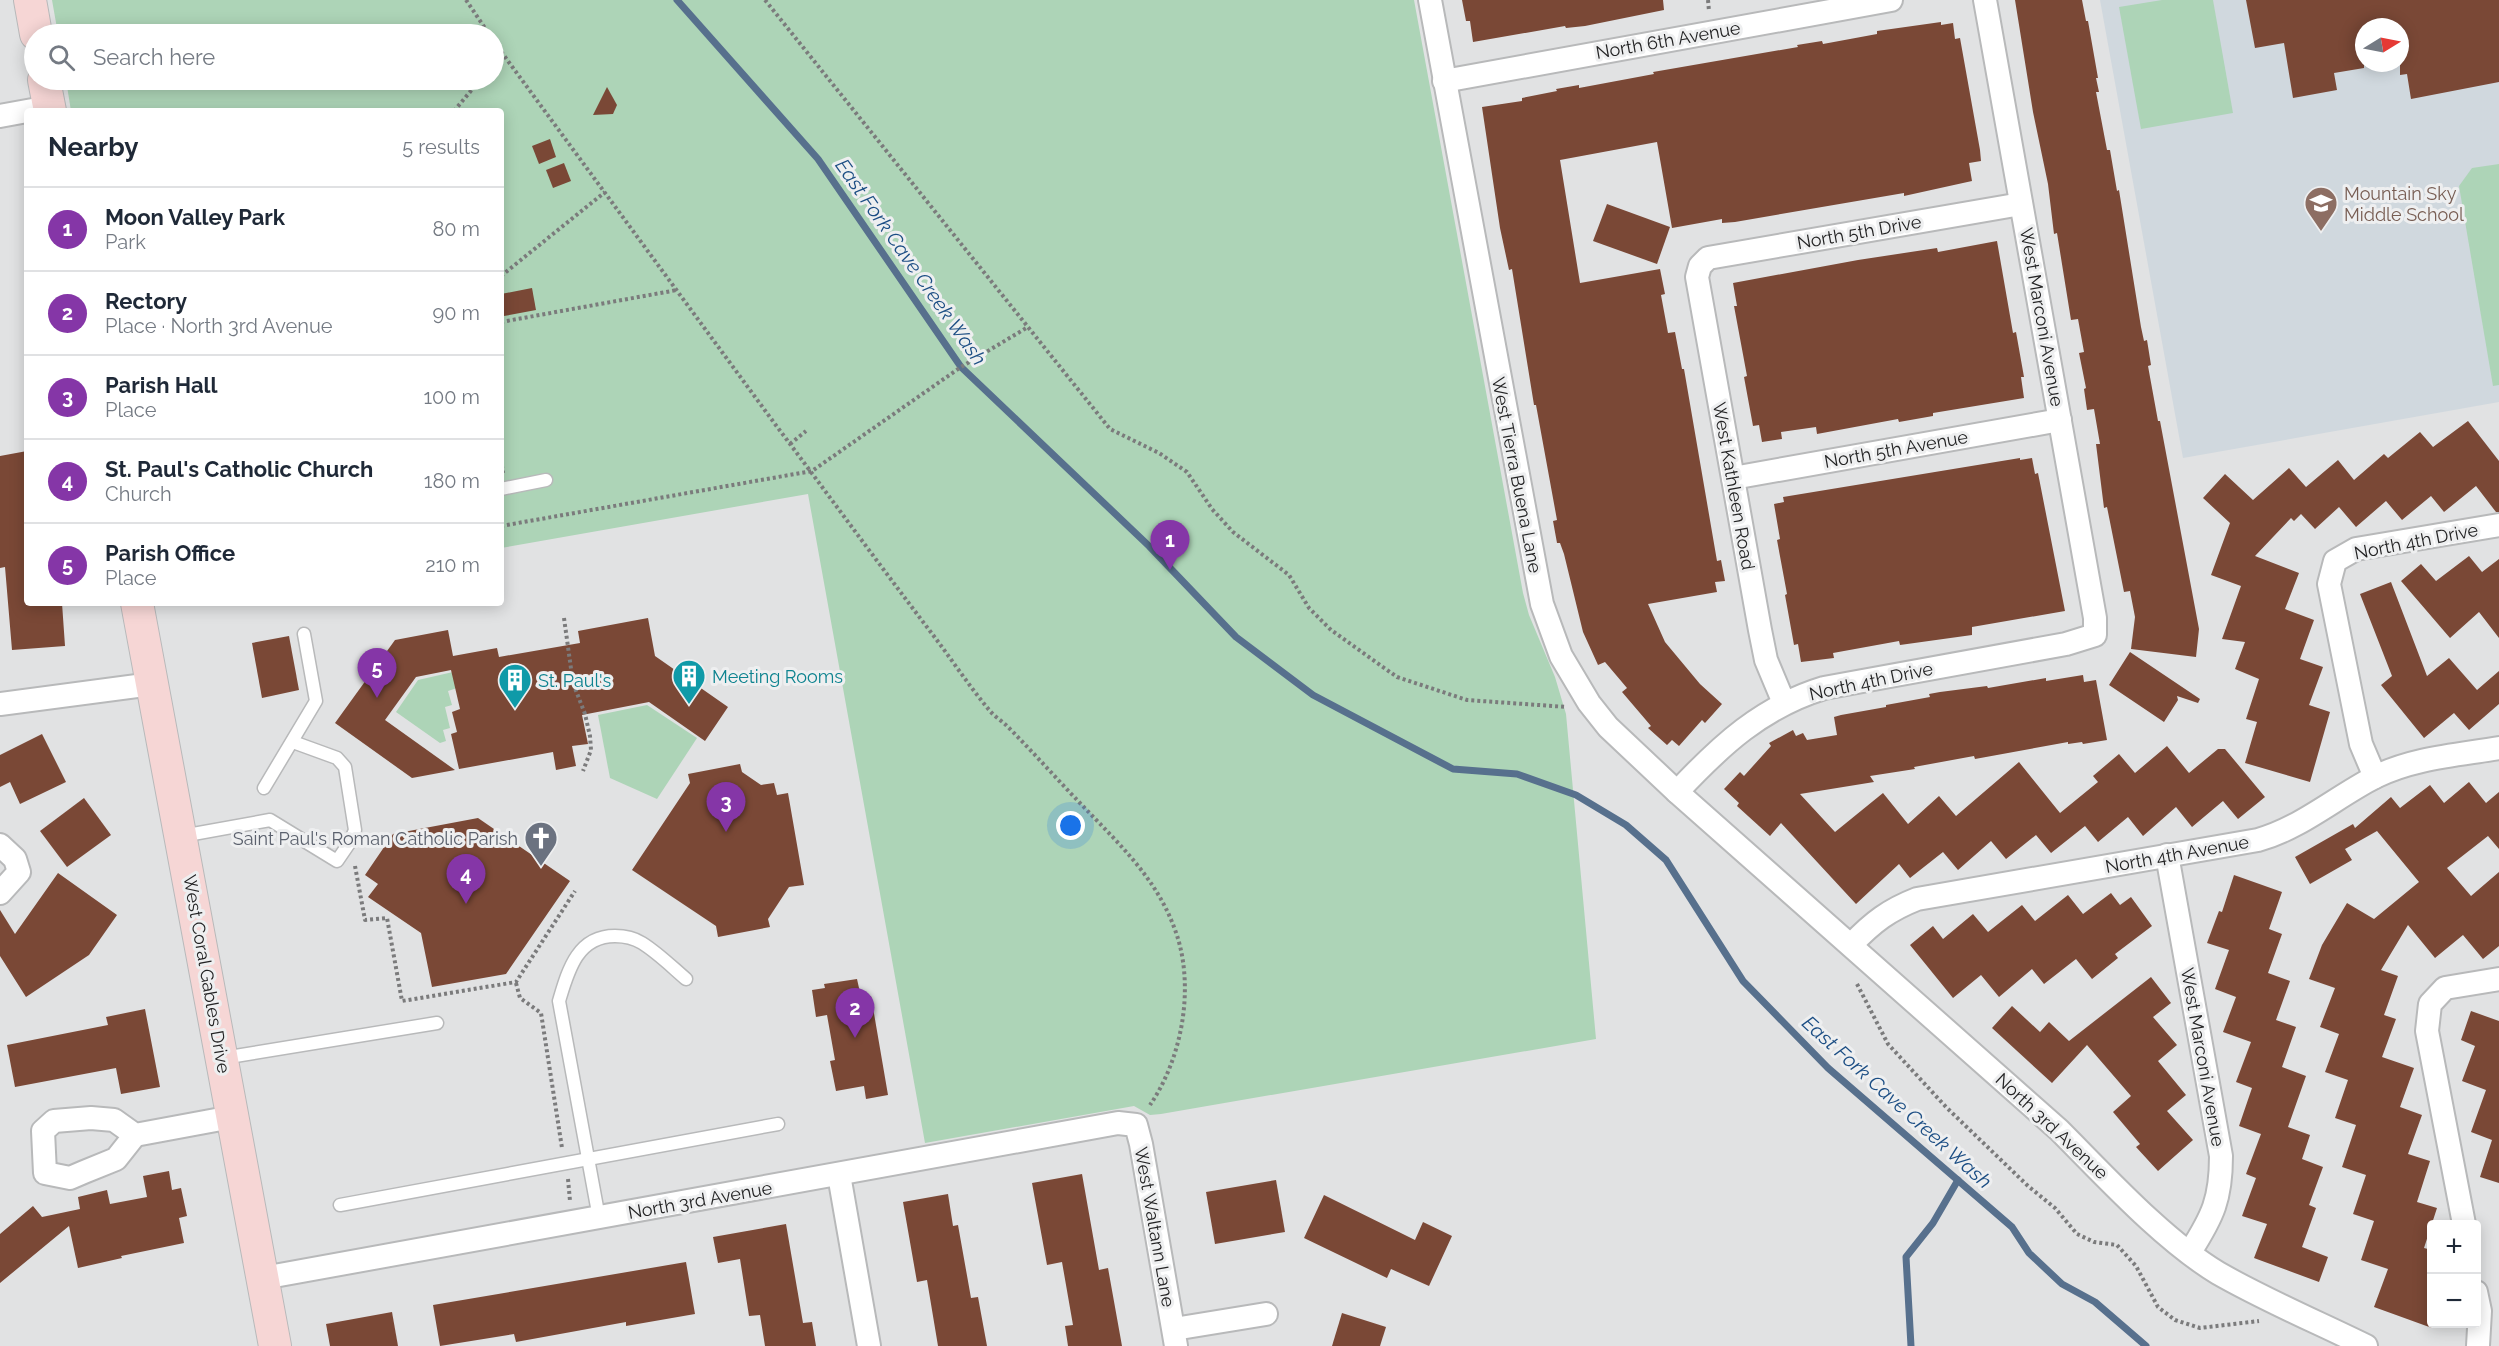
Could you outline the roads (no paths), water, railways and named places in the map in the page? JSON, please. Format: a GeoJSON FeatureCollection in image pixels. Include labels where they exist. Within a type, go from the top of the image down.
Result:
{"type":"FeatureCollection","features":[{"type":"Feature","properties":{"kind":"street"},"geometry":{"type":"LineString","coordinates":[[30,0],[34,24]]}},
{"type":"Feature","properties":{"kind":"street","name":"West Tierra Buena Lane"},"geometry":{"type":"LineString","coordinates":[[1430,0],[1528,538],[1549,628],[1561,656],[1589,703],[1608,727],[1677,792],[1765,868]]}},
{"type":"Feature","properties":{"kind":"street","name":"North 6th Avenue"},"geometry":{"type":"LineString","coordinates":[[1444,81],[1891,0]]}},
{"type":"Feature","properties":{"kind":"street","name":"West Marconi Avenue"},"geometry":{"type":"LineString","coordinates":[[1985,0],[2095,618],[2096,635]]}},
{"type":"Feature","properties":{"kind":"street"},"geometry":{"type":"LineString","coordinates":[[0,116],[48,99]]}},
{"type":"Feature","properties":{"kind":"street","name":"North 5th Drive"},"geometry":{"type":"LineString","coordinates":[[1700,266],[1708,258],[2021,204]]}},
{"type":"Feature","properties":{"kind":"street","name":"West Kathleen Road"},"geometry":{"type":"LineString","coordinates":[[1700,266],[1697,277],[1766,660],[1784,703]]}},
{"type":"Feature","properties":{"kind":"street","name":"North 5th Avenue"},"geometry":{"type":"LineString","coordinates":[[1733,478],[2060,420]]}},
{"type":"Feature","properties":{"kind":"street","name":"North 4th Drive"},"geometry":{"type":"LineString","coordinates":[[2375,777],[2361,744],[2329,584],[2335,561],[2356,549],[2499,525]]}},
{"type":"Feature","properties":{"kind":"street","name":"West Coral Gables Drive"},"geometry":{"type":"LineString","coordinates":[[138,606],[275,1346]]}},
{"type":"Feature","properties":{"kind":"street","name":"North 4th Drive"},"geometry":{"type":"LineString","coordinates":[[1677,792],[1736,734],[1784,703],[1824,687],[2066,644],[2096,635]]}},
{"type":"Feature","properties":{"kind":"street"},"geometry":{"type":"LineString","coordinates":[[0,704],[152,684]]}},
{"type":"Feature","properties":{"kind":"street","name":"North 4th Avenue"},"geometry":{"type":"LineString","coordinates":[[1852,944],[1892,908],[1917,899],[2271,836],[2375,777],[2399,767],[2499,748]]}},
{"type":"Feature","properties":{"kind":"street"},"geometry":{"type":"LineString","coordinates":[[0,845],[15,859],[19,872],[0,892]]}},
{"type":"Feature","properties":{"kind":"street","name":"West Marconi Avenue"},"geometry":{"type":"LineString","coordinates":[[2167,855],[2221,1156],[2221,1183],[2216,1208],[2190,1252]]}},
{"type":"Feature","properties":{"kind":"street","name":"North 3rd Avenue"},"geometry":{"type":"LineString","coordinates":[[1765,868],[2060,1130],[2117,1188],[2190,1252],[2218,1273],[2366,1346]]}},
{"type":"Feature","properties":{"kind":"street"},"geometry":{"type":"LineString","coordinates":[[2463,1220],[2427,1031],[2430,1004],[2445,988],[2499,979]]}},
{"type":"Feature","properties":{"kind":"street"},"geometry":{"type":"LineString","coordinates":[[135,1135],[232,1117]]}},
{"type":"Feature","properties":{"kind":"street","name":"North 3rd Avenue"},"geometry":{"type":"LineString","coordinates":[[263,1278],[1118,1123],[1136,1125]]}},
{"type":"Feature","properties":{"kind":"street","name":"West Waltann Lane"},"geometry":{"type":"LineString","coordinates":[[1136,1125],[1175,1338],[1266,1314]]}},
{"type":"Feature","properties":{"kind":"street"},"geometry":{"type":"LineString","coordinates":[[839,1175],[869,1346]]}},
{"type":"Feature","properties":{"kind":"street"},"geometry":{"type":"LineString","coordinates":[[2478,1346],[2479,1328]]}},
{"type":"Feature","properties":{"kind":"lane"},"geometry":{"type":"LineString","coordinates":[[504,488],[546,480]]}},
{"type":"Feature","properties":{"kind":"lane"},"geometry":{"type":"LineString","coordinates":[[264,788],[316,701],[304,634]]}},
{"type":"Feature","properties":{"kind":"lane"},"geometry":{"type":"LineString","coordinates":[[182,836],[270,820],[337,861],[350,842],[355,824],[345,767],[337,758],[293,742]]}},
{"type":"Feature","properties":{"kind":"lane"},"geometry":{"type":"LineString","coordinates":[[599,1218],[559,1001],[575,957],[583,947],[602,937],[620,936],[641,943],[686,979]]}},
{"type":"Feature","properties":{"kind":"lane"},"geometry":{"type":"LineString","coordinates":[[222,1058],[436,1023]]}},
{"type":"Feature","properties":{"kind":"lane"},"geometry":{"type":"LineString","coordinates":[[340,1205],[778,1124]]}},
{"type":"Feature","properties":{"kind":"waterway","name":"East Fork Cave Creek Wash"},"geometry":{"type":"LineString","coordinates":[[677,0],[818,159],[961,367],[1149,546],[1236,637],[1313,695],[1453,769],[1517,774],[1576,795],[1626,825],[1666,860],[1743,981],[1828,1068],[2012,1227],[2029,1253],[2062,1284],[2095,1302],[2146,1346]]}},
{"type":"Feature","properties":{"kind":"waterway"},"geometry":{"type":"LineString","coordinates":[[1911,1346],[1906,1257],[1933,1223],[1958,1180]]}},
{"type":"Feature","properties":{"kind":"place","name":"Mountain Sky Middle School"},"geometry":{"type":"Point","coordinates":[2321,232]}},
{"type":"Feature","properties":{"kind":"place","name":"Moon Valley Park"},"geometry":{"type":"Point","coordinates":[1170,570]}},
{"type":"Feature","properties":{"kind":"place","name":"Parish Office"},"geometry":{"type":"Point","coordinates":[377,698]}},
{"type":"Feature","properties":{"kind":"place","name":"Meeting Rooms"},"geometry":{"type":"Point","coordinates":[689,705]}},
{"type":"Feature","properties":{"kind":"place","name":"St. Paul's"},"geometry":{"type":"Point","coordinates":[515,709]}},
{"type":"Feature","properties":{"kind":"place","name":"Parish Hall"},"geometry":{"type":"Point","coordinates":[726,832]}},
{"type":"Feature","properties":{"kind":"place","name":"Saint Paul's Roman Catholic Parish"},"geometry":{"type":"Point","coordinates":[541,867]}},
{"type":"Feature","properties":{"kind":"place","name":"St. Paul's Catholic Church"},"geometry":{"type":"Point","coordinates":[466,904]}},
{"type":"Feature","properties":{"kind":"place","name":"Rectory"},"geometry":{"type":"Point","coordinates":[855,1038]}}]}
